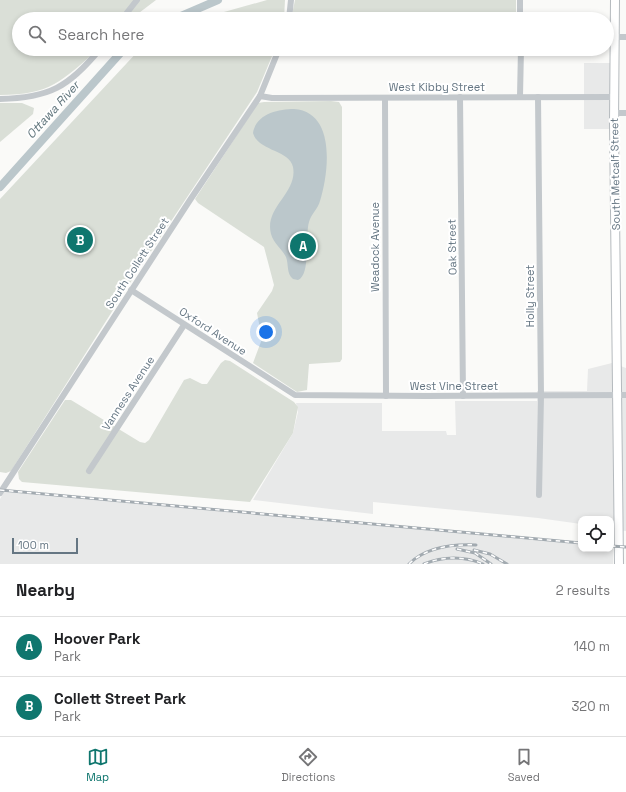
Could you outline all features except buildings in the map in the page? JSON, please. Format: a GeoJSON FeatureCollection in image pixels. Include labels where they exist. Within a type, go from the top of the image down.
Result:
{"type":"FeatureCollection","features":[{"type":"Feature","properties":{"kind":"main road","name":"South Metcalf Street"},"geometry":{"type":"LineString","coordinates":[[615,0],[614,113],[619,564]]}},
{"type":"Feature","properties":{"kind":"street"},"geometry":{"type":"LineString","coordinates":[[128,12],[137,0]]}},
{"type":"Feature","properties":{"kind":"street"},"geometry":{"type":"LineString","coordinates":[[289,12],[291,0]]}},
{"type":"Feature","properties":{"kind":"street"},"geometry":{"type":"LineString","coordinates":[[520,0],[520,12]]}},
{"type":"Feature","properties":{"kind":"street"},"geometry":{"type":"LineString","coordinates":[[615,37],[626,36]]}},
{"type":"Feature","properties":{"kind":"street"},"geometry":{"type":"LineString","coordinates":[[0,99],[30,98],[56,89],[73,78],[93,56]]}},
{"type":"Feature","properties":{"kind":"street","name":"South Collett Street"},"geometry":{"type":"LineString","coordinates":[[0,493],[130,290],[260,96],[277,56]]}},
{"type":"Feature","properties":{"kind":"street"},"geometry":{"type":"LineString","coordinates":[[520,56],[520,96]]}},
{"type":"Feature","properties":{"kind":"street","name":"West Kibby Street"},"geometry":{"type":"LineString","coordinates":[[260,96],[272,98],[520,96],[614,97]]}},
{"type":"Feature","properties":{"kind":"street","name":"Oak Street"},"geometry":{"type":"LineString","coordinates":[[460,97],[463,396]]}},
{"type":"Feature","properties":{"kind":"street","name":"Holly Street"},"geometry":{"type":"LineString","coordinates":[[538,97],[540,396],[539,495]]}},
{"type":"Feature","properties":{"kind":"street","name":"Weadock Avenue"},"geometry":{"type":"LineString","coordinates":[[385,98],[386,396]]}},
{"type":"Feature","properties":{"kind":"street"},"geometry":{"type":"LineString","coordinates":[[614,113],[626,113]]}},
{"type":"Feature","properties":{"kind":"street","name":"Oxford Avenue"},"geometry":{"type":"LineString","coordinates":[[130,290],[284,389]]}},
{"type":"Feature","properties":{"kind":"street","name":"Vanness Avenue"},"geometry":{"type":"LineString","coordinates":[[89,471],[184,325]]}},
{"type":"Feature","properties":{"kind":"street","name":"West Vine Street"},"geometry":{"type":"LineString","coordinates":[[284,389],[298,395],[626,395]]}},
{"type":"Feature","properties":{"kind":"shaded area"},"geometry":{"type":"Polygon","coordinates":[[[0,0],[156,0],[140,12],[12,12],[12,56],[90,56],[64,78],[43,89],[17,94],[0,95],[0,0]]]}},
{"type":"Feature","properties":{"kind":"shaded area"},"geometry":{"type":"Polygon","coordinates":[[[267,0],[285,0],[284,12],[224,12],[267,0]]]}},
{"type":"Feature","properties":{"kind":"shaded area"},"geometry":{"type":"Polygon","coordinates":[[[295,0],[516,0],[516,12],[292,12],[295,0]]]}},
{"type":"Feature","properties":{"kind":"shaded area"},"geometry":{"type":"Polygon","coordinates":[[[133,56],[272,56],[257,92],[132,280],[11,471],[6,473],[0,472],[0,199],[133,56]]]}},
{"type":"Feature","properties":{"kind":"shaded area"},"geometry":{"type":"Polygon","coordinates":[[[584,63],[611,63],[611,129],[584,129],[584,63]]]}},
{"type":"Feature","properties":{"kind":"shaded area"},"geometry":{"type":"Polygon","coordinates":[[[339,102],[342,107],[342,359],[340,362],[309,364],[307,390],[297,392],[253,363],[262,339],[257,313],[272,291],[274,285],[264,247],[198,203],[195,199],[258,103],[339,102]]]}},
{"type":"Feature","properties":{"kind":"shaded area"},"geometry":{"type":"Polygon","coordinates":[[[0,103],[22,103],[34,108],[33,114],[0,142],[0,103]]]}},
{"type":"Feature","properties":{"kind":"shaded area"},"geometry":{"type":"Polygon","coordinates":[[[294,109],[308,113],[317,121],[323,132],[327,160],[326,175],[320,201],[309,222],[305,271],[302,277],[298,280],[293,279],[288,272],[286,257],[272,238],[270,224],[276,208],[291,185],[293,167],[291,161],[261,144],[253,133],[258,121],[263,117],[281,110],[294,109]]]}},
{"type":"Feature","properties":{"kind":"shaded area"},"geometry":{"type":"Polygon","coordinates":[[[225,360],[230,361],[294,402],[298,407],[293,433],[250,502],[22,482],[19,479],[18,472],[65,400],[71,400],[140,442],[145,443],[149,440],[184,380],[190,378],[202,384],[207,384],[221,363],[225,360]]]}},
{"type":"Feature","properties":{"kind":"shaded area"},"geometry":{"type":"Polygon","coordinates":[[[612,363],[626,368],[626,531],[614,529],[614,516],[578,516],[578,524],[538,518],[373,502],[373,514],[253,500],[293,433],[298,412],[296,403],[382,403],[382,431],[446,431],[447,435],[456,435],[455,401],[537,401],[537,391],[587,391],[588,369],[612,363]]]}},
{"type":"Feature","properties":{"kind":"shaded area"},"geometry":{"type":"Polygon","coordinates":[[[4,492],[578,544],[578,552],[613,552],[613,564],[0,564],[0,499],[4,492]]]}},
{"type":"Feature","properties":{"kind":"waterway","name":"Ottawa River"},"geometry":{"type":"LineString","coordinates":[[190,12],[218,0]]}},
{"type":"Feature","properties":{"kind":"waterway","name":"Ottawa River"},"geometry":{"type":"LineString","coordinates":[[0,187],[118,56]]}},
{"type":"Feature","properties":{"kind":"railway"},"geometry":{"type":"LineString","coordinates":[[0,490],[578,543]]}},
{"type":"Feature","properties":{"kind":"railway"},"geometry":{"type":"LineString","coordinates":[[409,564],[416,558],[432,550],[449,546],[476,545]]}},
{"type":"Feature","properties":{"kind":"railway"},"geometry":{"type":"LineString","coordinates":[[614,546],[626,547]]}},
{"type":"Feature","properties":{"kind":"railway"},"geometry":{"type":"LineString","coordinates":[[457,549],[475,553],[491,564]]}},
{"type":"Feature","properties":{"kind":"railway"},"geometry":{"type":"LineString","coordinates":[[474,550],[490,554],[507,564]]}},
{"type":"Feature","properties":{"kind":"railway"},"geometry":{"type":"LineString","coordinates":[[424,564],[446,558],[461,558],[483,564]]}},
{"type":"Feature","properties":{"kind":"place","name":"Collett Street Park"},"geometry":{"type":"Point","coordinates":[80,240]}},
{"type":"Feature","properties":{"kind":"place","name":"Hoover Park"},"geometry":{"type":"Point","coordinates":[303,246]}}]}
